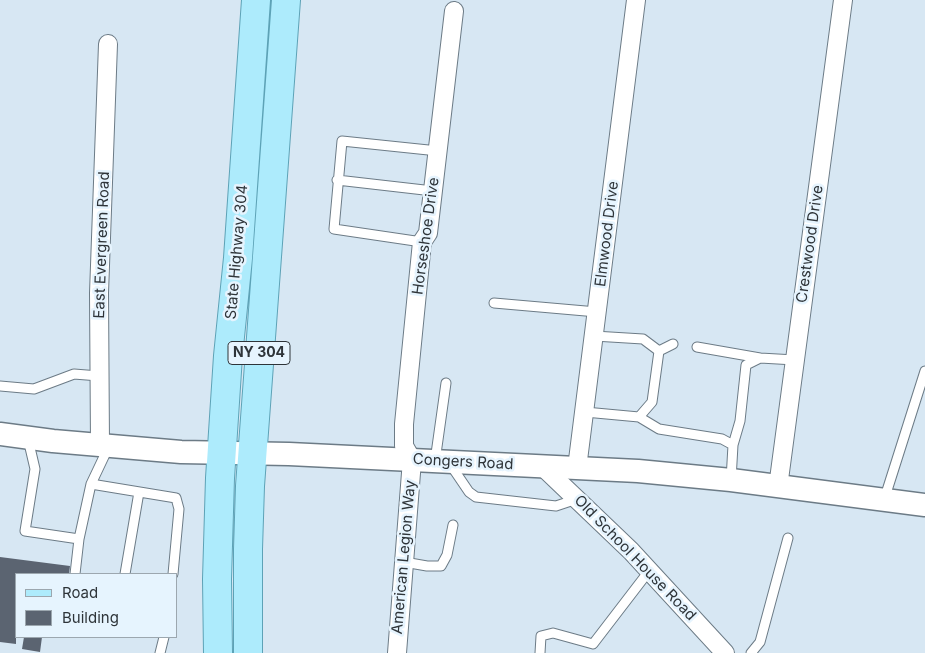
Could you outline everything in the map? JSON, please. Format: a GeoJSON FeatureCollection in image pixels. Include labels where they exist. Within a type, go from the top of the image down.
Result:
{"type":"FeatureCollection","features":[{"type":"Feature","properties":{"kind":"main road","name":"State Highway 304"},"geometry":{"type":"LineString","coordinates":[[218,653],[218,549],[222,453],[256,0]]}},
{"type":"Feature","properties":{"kind":"main road","name":"State Highway 304"},"geometry":{"type":"LineString","coordinates":[[248,653],[248,549],[252,454],[286,0]]}},
{"type":"Feature","properties":{"kind":"street","name":"Elmwood Drive"},"geometry":{"type":"LineString","coordinates":[[577,468],[636,0]]}},
{"type":"Feature","properties":{"kind":"street","name":"Crestwood Drive"},"geometry":{"type":"LineString","coordinates":[[778,487],[843,0]]}},
{"type":"Feature","properties":{"kind":"street","name":"Horseshoe Drive"},"geometry":{"type":"LineString","coordinates":[[412,460],[404,446],[404,424],[422,242],[428,233],[454,11]]}},
{"type":"Feature","properties":{"kind":"street","name":"East Evergreen Road"},"geometry":{"type":"LineString","coordinates":[[104,445],[99,376],[108,44]]}},
{"type":"Feature","properties":{"kind":"street","name":"Congers Road"},"geometry":{"type":"LineString","coordinates":[[0,434],[181,452],[412,460],[638,471],[731,480],[925,505]]}},
{"type":"Feature","properties":{"kind":"street","name":"American Legion Way"},"geometry":{"type":"LineString","coordinates":[[396,653],[412,460]]}},
{"type":"Feature","properties":{"kind":"street","name":"Old School House Road"},"geometry":{"type":"LineString","coordinates":[[542,466],[578,499],[649,571],[725,653]]}},
{"type":"Feature","properties":{"kind":"lane"},"geometry":{"type":"LineString","coordinates":[[422,242],[334,228],[342,141],[438,151]]}},
{"type":"Feature","properties":{"kind":"lane"},"geometry":{"type":"LineString","coordinates":[[337,180],[433,191]]}},
{"type":"Feature","properties":{"kind":"lane"},"geometry":{"type":"LineString","coordinates":[[494,303],[597,312]]}},
{"type":"Feature","properties":{"kind":"lane"},"geometry":{"type":"LineString","coordinates":[[594,336],[643,339],[658,352]]}},
{"type":"Feature","properties":{"kind":"lane"},"geometry":{"type":"LineString","coordinates":[[658,352],[673,344]]}},
{"type":"Feature","properties":{"kind":"lane"},"geometry":{"type":"LineString","coordinates":[[697,347],[760,358],[795,360]]}},
{"type":"Feature","properties":{"kind":"lane"},"geometry":{"type":"LineString","coordinates":[[639,417],[652,402],[658,352]]}},
{"type":"Feature","properties":{"kind":"lane"},"geometry":{"type":"LineString","coordinates":[[731,480],[733,446],[740,421],[746,365],[760,358]]}},
{"type":"Feature","properties":{"kind":"lane"},"geometry":{"type":"LineString","coordinates":[[884,500],[925,371]]}},
{"type":"Feature","properties":{"kind":"lane"},"geometry":{"type":"LineString","coordinates":[[0,386],[34,389],[74,374],[99,376]]}},
{"type":"Feature","properties":{"kind":"lane"},"geometry":{"type":"LineString","coordinates":[[446,383],[442,462],[468,492],[476,497],[556,506],[578,499]]}},
{"type":"Feature","properties":{"kind":"lane"},"geometry":{"type":"LineString","coordinates":[[585,412],[639,417],[659,429],[722,439],[733,446]]}},
{"type":"Feature","properties":{"kind":"lane"},"geometry":{"type":"LineString","coordinates":[[28,438],[35,469],[24,531],[79,539]]}},
{"type":"Feature","properties":{"kind":"lane"},"geometry":{"type":"LineString","coordinates":[[75,573],[79,539],[91,484],[104,445]]}},
{"type":"Feature","properties":{"kind":"lane"},"geometry":{"type":"LineString","coordinates":[[91,484],[176,498],[179,509],[173,573]]}},
{"type":"Feature","properties":{"kind":"lane"},"geometry":{"type":"LineString","coordinates":[[126,573],[139,492]]}},
{"type":"Feature","properties":{"kind":"lane"},"geometry":{"type":"LineString","coordinates":[[404,562],[427,566],[441,566],[447,555],[453,525]]}},
{"type":"Feature","properties":{"kind":"lane"},"geometry":{"type":"LineString","coordinates":[[751,653],[760,642],[788,538]]}},
{"type":"Feature","properties":{"kind":"lane"},"geometry":{"type":"LineString","coordinates":[[540,653],[542,636],[553,634],[594,649],[649,571]]}},
{"type":"Feature","properties":{"kind":"lane"},"geometry":{"type":"LineString","coordinates":[[160,653],[164,638]]}},
{"type":"Feature","properties":{"kind":"building"},"geometry":{"type":"Polygon","coordinates":[[[0,557],[70,566],[69,573],[15,573],[16,644],[0,642],[0,557]]]}},
{"type":"Feature","properties":{"kind":"building"},"geometry":{"type":"Polygon","coordinates":[[[24,638],[42,638],[40,652],[22,649],[24,638]]]}}]}
